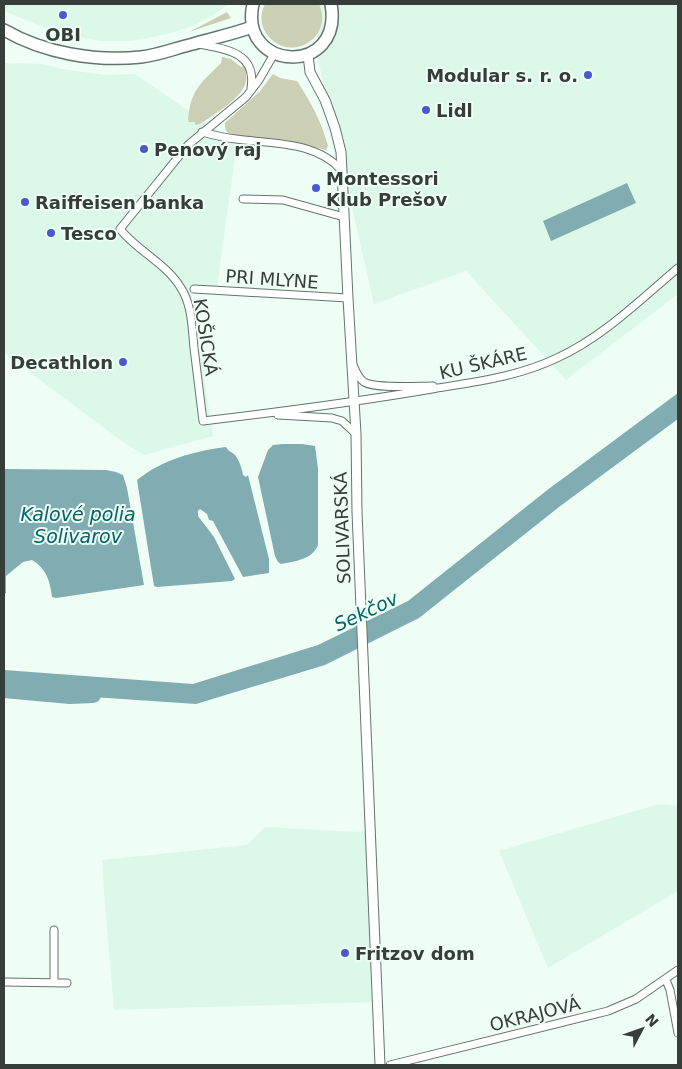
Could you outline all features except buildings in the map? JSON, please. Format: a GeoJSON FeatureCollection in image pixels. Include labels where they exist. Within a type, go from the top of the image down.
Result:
{"type":"FeatureCollection","features":[{"type":"Feature","properties":{"kind":"main road"},"geometry":{"type":"LineString","coordinates":[[253,4],[251,14],[252,27],[261,43],[274,54],[285,58],[297,58],[308,55],[327,40],[332,29],[334,17],[331,4]]}},
{"type":"Feature","properties":{"kind":"main road"},"geometry":{"type":"LineString","coordinates":[[6,31],[42,46],[68,53],[116,58],[142,56],[252,27]]}},
{"type":"Feature","properties":{"kind":"street"},"geometry":{"type":"LineString","coordinates":[[197,43],[232,51],[241,56],[248,64],[252,74],[251,91]]}},
{"type":"Feature","properties":{"kind":"street"},"geometry":{"type":"LineString","coordinates":[[202,132],[226,114],[251,91],[274,54]]}},
{"type":"Feature","properties":{"kind":"street","name":"SOLIVARSKÁ"},"geometry":{"type":"LineString","coordinates":[[308,55],[310,72],[325,100],[341,152],[356,434],[360,598],[380,1065]]}},
{"type":"Feature","properties":{"kind":"street"},"geometry":{"type":"LineString","coordinates":[[202,132],[235,139],[284,144],[303,149],[331,159],[342,171]]}},
{"type":"Feature","properties":{"kind":"street","name":"KOŠICKÁ"},"geometry":{"type":"LineString","coordinates":[[202,132],[188,145],[120,229],[170,275],[181,287],[186,298],[191,318],[202,421],[353,401]]}},
{"type":"Feature","properties":{"kind":"street"},"geometry":{"type":"LineString","coordinates":[[244,199],[284,200],[344,217]]}},
{"type":"Feature","properties":{"kind":"street","name":"KU ŠKÁRE"},"geometry":{"type":"LineString","coordinates":[[353,401],[461,385],[521,372],[558,358],[605,329],[678,268]]}},
{"type":"Feature","properties":{"kind":"street","name":"PRI MLYNE"},"geometry":{"type":"LineString","coordinates":[[194,289],[348,298]]}},
{"type":"Feature","properties":{"kind":"street"},"geometry":{"type":"LineString","coordinates":[[352,360],[358,376],[369,384],[386,386],[461,385]]}},
{"type":"Feature","properties":{"kind":"street"},"geometry":{"type":"LineString","coordinates":[[258,414],[332,418],[342,421],[356,434]]}},
{"type":"Feature","properties":{"kind":"street"},"geometry":{"type":"LineString","coordinates":[[54,930],[54,983]]}},
{"type":"Feature","properties":{"kind":"street","name":"OKRAJOVÁ"},"geometry":{"type":"LineString","coordinates":[[390,1065],[608,1011],[636,1000],[678,970]]}},
{"type":"Feature","properties":{"kind":"street"},"geometry":{"type":"LineString","coordinates":[[666,980],[670,990],[678,1033]]}},
{"type":"Feature","properties":{"kind":"street"},"geometry":{"type":"LineString","coordinates":[[4,982],[67,982]]}},
{"type":"Feature","properties":{"kind":"shaded area"},"geometry":{"type":"Polygon","coordinates":[[[4,4],[228,4],[217,13],[195,25],[172,33],[132,41],[102,41],[59,34],[4,11],[4,4]]]}},
{"type":"Feature","properties":{"kind":"shaded area"},"geometry":{"type":"Polygon","coordinates":[[[265,4],[319,4],[322,17],[320,28],[315,37],[306,44],[296,47],[285,47],[275,42],[264,30],[261,19],[265,4]]]}},
{"type":"Feature","properties":{"kind":"shaded area"},"geometry":{"type":"Polygon","coordinates":[[[317,4],[678,4],[678,294],[566,380],[466,271],[374,304],[318,60],[317,4]]]}},
{"type":"Feature","properties":{"kind":"shaded area"},"geometry":{"type":"Polygon","coordinates":[[[227,12],[231,18],[189,32],[227,12]]]}},
{"type":"Feature","properties":{"kind":"shaded area"},"geometry":{"type":"Polygon","coordinates":[[[222,57],[231,59],[241,67],[244,66],[246,81],[244,87],[227,106],[200,124],[195,125],[195,122],[189,122],[188,120],[191,101],[202,82],[221,63],[222,57]]]}},
{"type":"Feature","properties":{"kind":"shaded area"},"geometry":{"type":"Polygon","coordinates":[[[4,63],[43,64],[62,69],[105,75],[135,74],[237,144],[216,294],[191,292],[213,436],[144,455],[123,442],[4,353],[4,63]]]}},
{"type":"Feature","properties":{"kind":"shaded area"},"geometry":{"type":"Polygon","coordinates":[[[273,74],[280,78],[297,81],[319,120],[328,146],[326,150],[286,140],[234,136],[226,131],[225,123],[260,91],[273,74]]]}},
{"type":"Feature","properties":{"kind":"shaded area"},"geometry":{"type":"Polygon","coordinates":[[[659,804],[678,806],[678,891],[548,968],[499,851],[659,804]]]}},
{"type":"Feature","properties":{"kind":"shaded area"},"geometry":{"type":"Polygon","coordinates":[[[265,827],[356,832],[373,829],[376,922],[373,1002],[114,1010],[102,860],[247,845],[265,827]]]}},
{"type":"Feature","properties":{"kind":"water"},"geometry":{"type":"Polygon","coordinates":[[[627,183],[636,203],[551,241],[543,221],[627,183]]]}},
{"type":"Feature","properties":{"kind":"water"},"geometry":{"type":"Polygon","coordinates":[[[678,393],[678,419],[559,507],[419,618],[325,665],[196,704],[4,691],[4,670],[193,684],[318,645],[408,601],[546,491],[678,393]]]}},
{"type":"Feature","properties":{"kind":"water"},"geometry":{"type":"Polygon","coordinates":[[[273,445],[315,446],[318,468],[318,545],[312,554],[307,557],[281,564],[275,556],[258,477],[268,450],[273,445]]]}},
{"type":"Feature","properties":{"kind":"water","name":"Kalové polia Solivarov"},"geometry":{"type":"Polygon","coordinates":[[[226,447],[236,457],[243,475],[246,477],[248,475],[269,559],[269,573],[243,577],[213,521],[209,520],[207,514],[200,509],[198,516],[214,537],[235,579],[232,581],[154,586],[137,480],[168,462],[202,451],[226,447]]]}},
{"type":"Feature","properties":{"kind":"water","name":"Kalové polia Solivarov"},"geometry":{"type":"Polygon","coordinates":[[[4,469],[106,470],[123,475],[144,585],[56,598],[52,597],[44,571],[32,560],[23,562],[6,576],[6,593],[4,594],[4,469]]]}},
{"type":"Feature","properties":{"kind":"waterway","name":"Sekčov"},"geometry":{"type":"LineString","coordinates":[[4,690],[70,696],[93,695]]}},
{"type":"Feature","properties":{"kind":"place","name":"OBI"},"geometry":{"type":"Point","coordinates":[63,15]}},
{"type":"Feature","properties":{"kind":"place","name":"Modular s. r. o."},"geometry":{"type":"Point","coordinates":[588,75]}},
{"type":"Feature","properties":{"kind":"place","name":"Lidl"},"geometry":{"type":"Point","coordinates":[426,110]}},
{"type":"Feature","properties":{"kind":"place","name":"Penový raj"},"geometry":{"type":"Point","coordinates":[144,149]}},
{"type":"Feature","properties":{"kind":"place","name":"Montessori Klub Prešov"},"geometry":{"type":"Point","coordinates":[316,188]}},
{"type":"Feature","properties":{"kind":"place","name":"Raiffeisen banka"},"geometry":{"type":"Point","coordinates":[25,202]}},
{"type":"Feature","properties":{"kind":"place","name":"Tesco"},"geometry":{"type":"Point","coordinates":[51,233]}},
{"type":"Feature","properties":{"kind":"place","name":"Decathlon"},"geometry":{"type":"Point","coordinates":[123,362]}},
{"type":"Feature","properties":{"kind":"place","name":"Fritzov dom"},"geometry":{"type":"Point","coordinates":[345,953]}}]}
